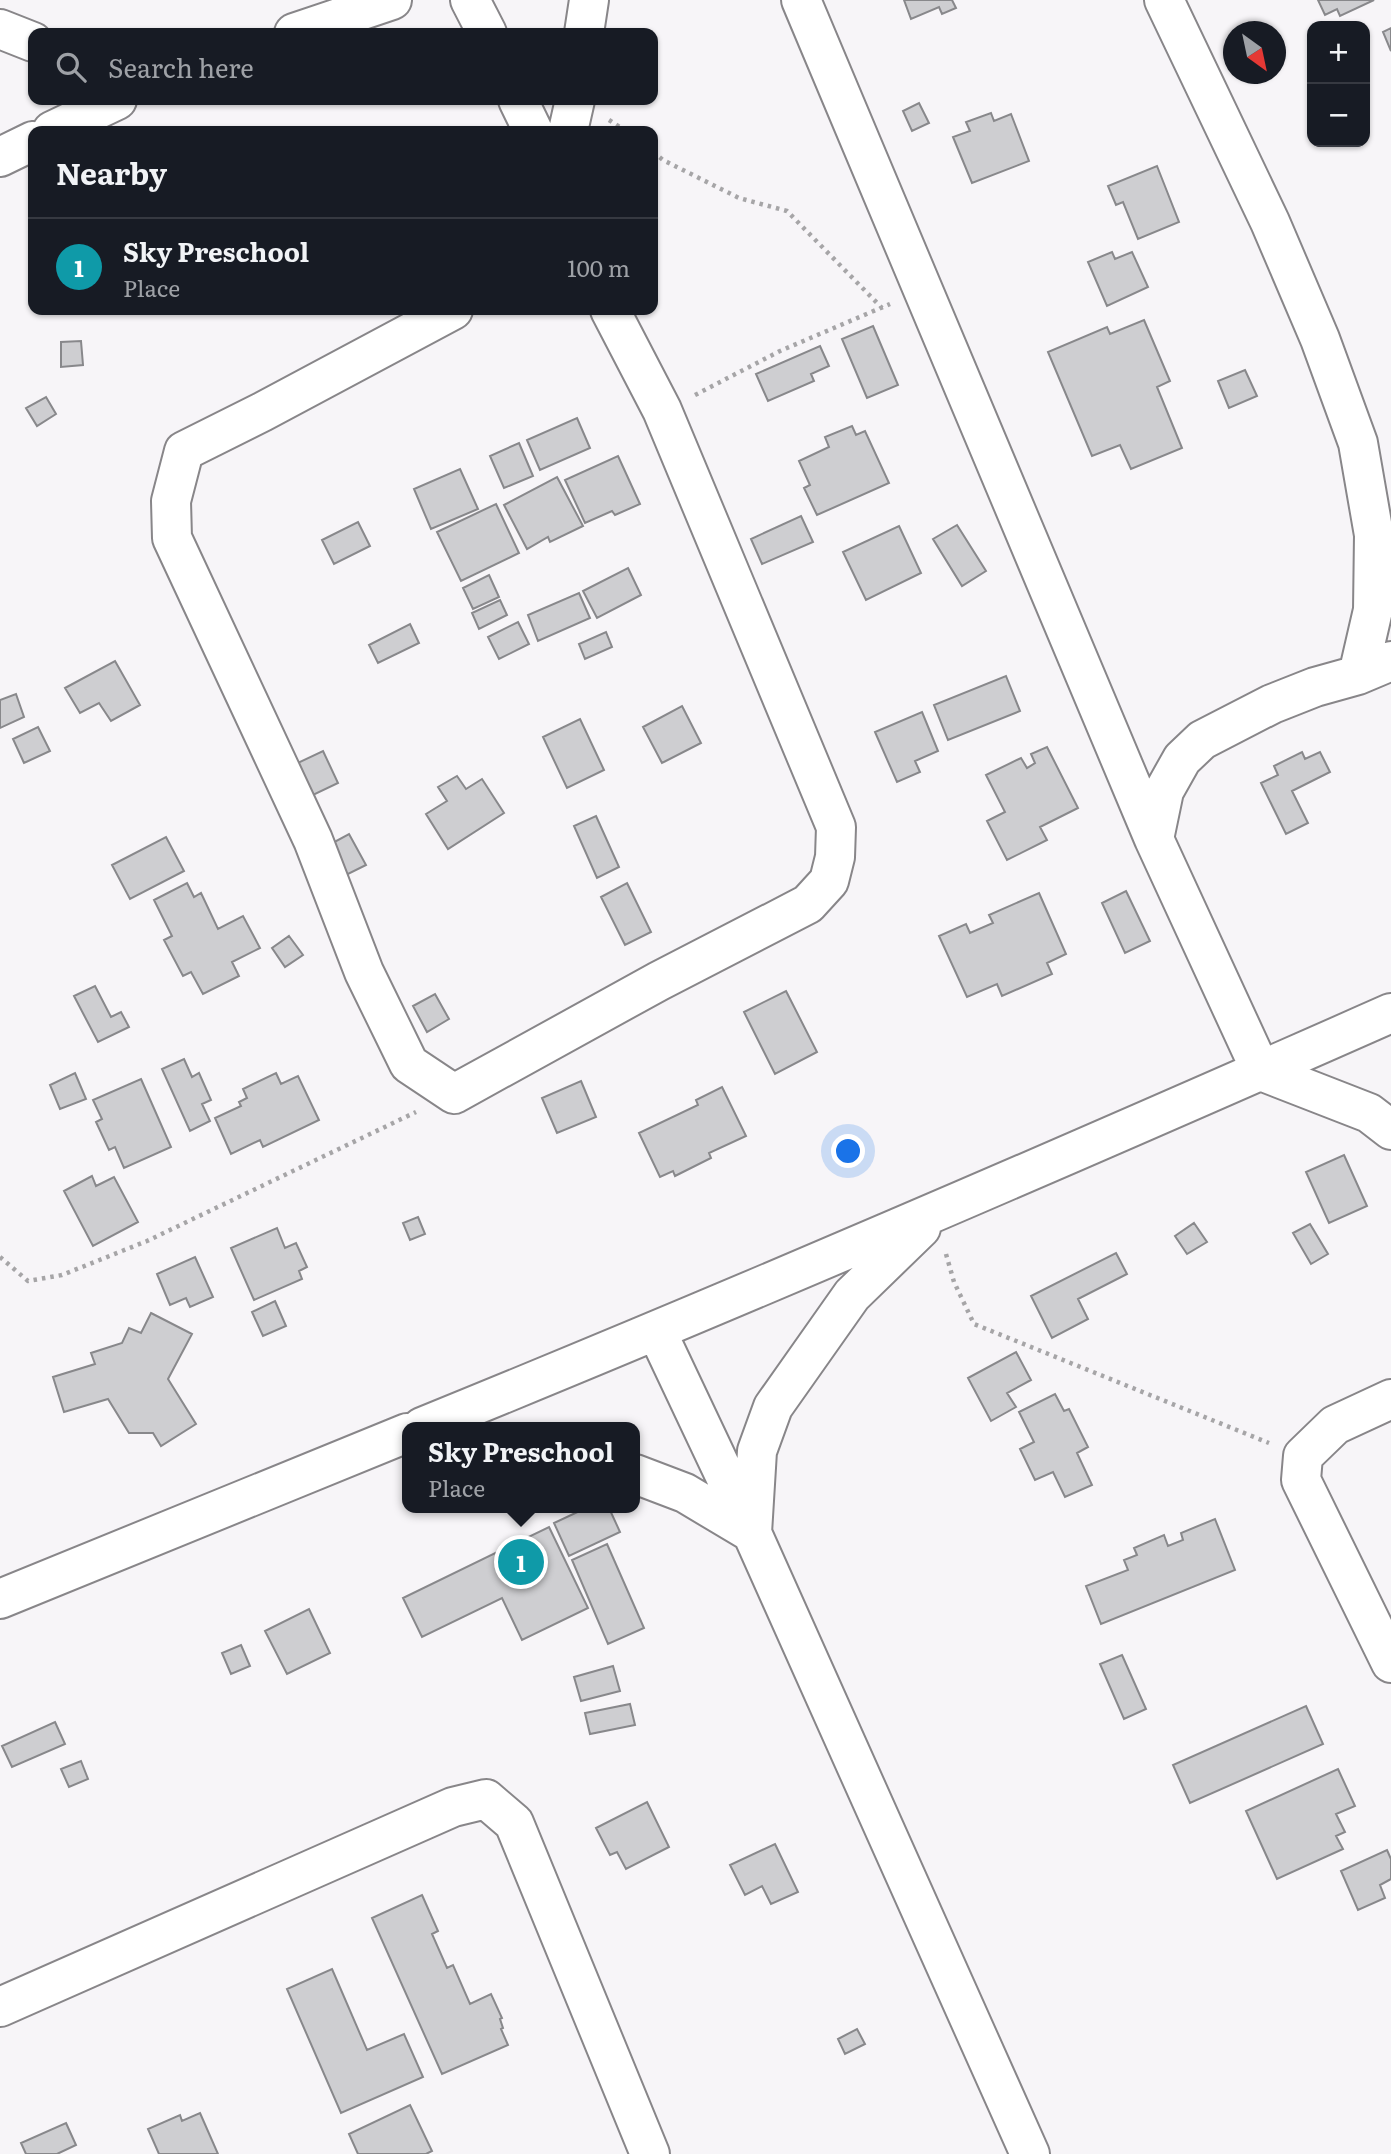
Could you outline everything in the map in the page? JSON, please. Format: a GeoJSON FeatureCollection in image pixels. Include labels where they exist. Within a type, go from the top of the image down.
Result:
{"type":"FeatureCollection","features":[{"type":"Feature","properties":{"kind":"street"},"geometry":{"type":"LineString","coordinates":[[308,28],[392,0]]}},
{"type":"Feature","properties":{"kind":"street"},"geometry":{"type":"LineString","coordinates":[[470,0],[484,28]]}},
{"type":"Feature","properties":{"kind":"street"},"geometry":{"type":"LineString","coordinates":[[585,28],[589,0]]}},
{"type":"Feature","properties":{"kind":"street"},"geometry":{"type":"LineString","coordinates":[[801,0],[1154,839],[1261,1071],[1369,1114],[1391,1130]]}},
{"type":"Feature","properties":{"kind":"street"},"geometry":{"type":"LineString","coordinates":[[1154,839],[1164,791],[1182,759],[1202,740],[1272,704],[1374,668],[1374,535],[1358,443],[1320,339],[1275,234],[1164,0]]}},
{"type":"Feature","properties":{"kind":"street"},"geometry":{"type":"LineString","coordinates":[[0,29],[28,40]]}},
{"type":"Feature","properties":{"kind":"street"},"geometry":{"type":"LineString","coordinates":[[62,126],[107,105]]}},
{"type":"Feature","properties":{"kind":"street"},"geometry":{"type":"LineString","coordinates":[[520,105],[531,126]]}},
{"type":"Feature","properties":{"kind":"street"},"geometry":{"type":"LineString","coordinates":[[569,126],[574,105]]}},
{"type":"Feature","properties":{"kind":"street"},"geometry":{"type":"LineString","coordinates":[[0,157],[28,143]]}},
{"type":"Feature","properties":{"kind":"street"},"geometry":{"type":"LineString","coordinates":[[444,315],[184,451],[171,501],[172,538],[313,840],[364,972],[410,1064],[454,1094],[659,981],[808,905],[829,881],[835,857],[836,827],[662,410],[613,315]]}},
{"type":"Feature","properties":{"kind":"street"},"geometry":{"type":"LineString","coordinates":[[439,1422],[935,1214],[1391,1013]]}},
{"type":"Feature","properties":{"kind":"street"},"geometry":{"type":"LineString","coordinates":[[752,1533],[757,1451],[773,1407],[852,1295],[935,1214]]}},
{"type":"Feature","properties":{"kind":"street"},"geometry":{"type":"LineString","coordinates":[[657,1332],[752,1533],[1030,2154]]}},
{"type":"Feature","properties":{"kind":"street"},"geometry":{"type":"LineString","coordinates":[[1391,1399],[1335,1425],[1303,1456],[1301,1480],[1391,1663]]}},
{"type":"Feature","properties":{"kind":"street"},"geometry":{"type":"LineString","coordinates":[[0,1599],[402,1437]]}},
{"type":"Feature","properties":{"kind":"street"},"geometry":{"type":"LineString","coordinates":[[640,1476],[685,1493],[752,1533]]}},
{"type":"Feature","properties":{"kind":"street"},"geometry":{"type":"LineString","coordinates":[[0,2007],[453,1807],[485,1799],[514,1823],[650,2154]]}},
{"type":"Feature","properties":{"kind":"path"},"geometry":{"type":"LineString","coordinates":[[658,156],[739,198],[787,211],[882,307]]}},
{"type":"Feature","properties":{"kind":"path"},"geometry":{"type":"LineString","coordinates":[[662,410],[780,351],[923,290]]}},
{"type":"Feature","properties":{"kind":"path"},"geometry":{"type":"LineString","coordinates":[[0,1258],[28,1281],[62,1275],[147,1241],[454,1094]]}},
{"type":"Feature","properties":{"kind":"path"},"geometry":{"type":"LineString","coordinates":[[935,1214],[954,1282],[974,1324],[1303,1456]]}},
{"type":"Feature","properties":{"kind":"building"},"geometry":{"type":"Polygon","coordinates":[[[904,0],[952,0],[956,8],[942,14],[939,7],[911,19],[904,0]]]}},
{"type":"Feature","properties":{"kind":"building"},"geometry":{"type":"Polygon","coordinates":[[[1318,0],[1374,0],[1340,16],[1337,9],[1325,15],[1318,0]]]}},
{"type":"Feature","properties":{"kind":"building"},"geometry":{"type":"Polygon","coordinates":[[[1391,28],[1391,51],[1383,32],[1391,28]]]}},
{"type":"Feature","properties":{"kind":"building"},"geometry":{"type":"Polygon","coordinates":[[[919,103],[929,123],[912,131],[903,111],[919,103]]]}},
{"type":"Feature","properties":{"kind":"building"},"geometry":{"type":"Polygon","coordinates":[[[991,113],[994,121],[1011,114],[1029,161],[972,183],[953,137],[970,131],[966,122],[991,113]]]}},
{"type":"Feature","properties":{"kind":"building"},"geometry":{"type":"Polygon","coordinates":[[[1157,166],[1179,222],[1138,239],[1123,202],[1116,205],[1108,186],[1157,166]]]}},
{"type":"Feature","properties":{"kind":"building"},"geometry":{"type":"Polygon","coordinates":[[[1112,252],[1115,259],[1132,252],[1148,287],[1107,306],[1088,262],[1112,252]]]}},
{"type":"Feature","properties":{"kind":"building"},"geometry":{"type":"Polygon","coordinates":[[[1144,320],[1170,381],[1157,387],[1182,448],[1131,469],[1120,445],[1092,456],[1048,352],[1107,327],[1110,334],[1144,320]]]}},
{"type":"Feature","properties":{"kind":"building"},"geometry":{"type":"Polygon","coordinates":[[[873,326],[898,385],[867,398],[842,339],[873,326]]]}},
{"type":"Feature","properties":{"kind":"building"},"geometry":{"type":"Polygon","coordinates":[[[81,341],[83,365],[61,367],[61,342],[81,341]]]}},
{"type":"Feature","properties":{"kind":"building"},"geometry":{"type":"Polygon","coordinates":[[[820,346],[829,366],[811,374],[814,381],[768,401],[756,374],[820,346]]]}},
{"type":"Feature","properties":{"kind":"building"},"geometry":{"type":"Polygon","coordinates":[[[1245,370],[1257,396],[1229,408],[1218,381],[1245,370]]]}},
{"type":"Feature","properties":{"kind":"building"},"geometry":{"type":"Polygon","coordinates":[[[46,397],[56,414],[37,426],[26,408],[46,397]]]}},
{"type":"Feature","properties":{"kind":"building"},"geometry":{"type":"Polygon","coordinates":[[[577,418],[590,448],[540,470],[527,440],[577,418]]]}},
{"type":"Feature","properties":{"kind":"building"},"geometry":{"type":"Polygon","coordinates":[[[852,426],[856,435],[865,431],[889,483],[817,515],[804,488],[810,485],[799,461],[829,447],[825,437],[852,426]]]}},
{"type":"Feature","properties":{"kind":"building"},"geometry":{"type":"Polygon","coordinates":[[[519,443],[533,476],[504,488],[490,456],[519,443]]]}},
{"type":"Feature","properties":{"kind":"building"},"geometry":{"type":"Polygon","coordinates":[[[618,456],[640,504],[615,515],[612,511],[585,523],[565,480],[618,456]]]}},
{"type":"Feature","properties":{"kind":"building"},"geometry":{"type":"Polygon","coordinates":[[[460,469],[478,509],[431,529],[414,489],[460,469]]]}},
{"type":"Feature","properties":{"kind":"building"},"geometry":{"type":"Polygon","coordinates":[[[557,477],[583,526],[550,542],[548,537],[527,549],[504,505],[557,477]]]}},
{"type":"Feature","properties":{"kind":"building"},"geometry":{"type":"Polygon","coordinates":[[[496,504],[519,553],[461,581],[437,532],[496,504]]]}},
{"type":"Feature","properties":{"kind":"building"},"geometry":{"type":"Polygon","coordinates":[[[801,516],[813,542],[762,564],[751,539],[801,516]]]}},
{"type":"Feature","properties":{"kind":"building"},"geometry":{"type":"Polygon","coordinates":[[[358,522],[370,546],[334,564],[322,540],[358,522]]]}},
{"type":"Feature","properties":{"kind":"building"},"geometry":{"type":"Polygon","coordinates":[[[957,525],[986,571],[962,586],[933,539],[957,525]]]}},
{"type":"Feature","properties":{"kind":"building"},"geometry":{"type":"Polygon","coordinates":[[[899,526],[921,573],[866,600],[843,552],[899,526]]]}},
{"type":"Feature","properties":{"kind":"building"},"geometry":{"type":"Polygon","coordinates":[[[628,568],[641,595],[597,618],[583,591],[628,568]]]}},
{"type":"Feature","properties":{"kind":"building"},"geometry":{"type":"Polygon","coordinates":[[[489,575],[499,597],[473,609],[463,588],[489,575]]]}},
{"type":"Feature","properties":{"kind":"building"},"geometry":{"type":"Polygon","coordinates":[[[579,593],[590,618],[538,641],[528,615],[579,593]]]}},
{"type":"Feature","properties":{"kind":"building"},"geometry":{"type":"Polygon","coordinates":[[[500,600],[507,615],[479,629],[472,613],[500,600]]]}},
{"type":"Feature","properties":{"kind":"building"},"geometry":{"type":"Polygon","coordinates":[[[518,622],[529,644],[499,659],[488,637],[518,622]]]}},
{"type":"Feature","properties":{"kind":"building"},"geometry":{"type":"Polygon","coordinates":[[[410,624],[419,643],[378,663],[369,645],[410,624]]]}},
{"type":"Feature","properties":{"kind":"building"},"geometry":{"type":"Polygon","coordinates":[[[606,632],[612,647],[585,659],[579,644],[606,632]]]}},
{"type":"Feature","properties":{"kind":"building"},"geometry":{"type":"Polygon","coordinates":[[[115,661],[140,705],[111,721],[99,703],[80,713],[65,688],[115,661]]]}},
{"type":"Feature","properties":{"kind":"building"},"geometry":{"type":"Polygon","coordinates":[[[1006,676],[1020,711],[948,740],[934,705],[1006,676]]]}},
{"type":"Feature","properties":{"kind":"building"},"geometry":{"type":"Polygon","coordinates":[[[16,694],[24,717],[0,728],[0,700],[16,694]]]}},
{"type":"Feature","properties":{"kind":"building"},"geometry":{"type":"Polygon","coordinates":[[[682,706],[701,743],[662,763],[643,727],[682,706]]]}},
{"type":"Feature","properties":{"kind":"building"},"geometry":{"type":"Polygon","coordinates":[[[922,712],[938,751],[915,761],[920,772],[897,782],[875,732],[922,712]]]}},
{"type":"Feature","properties":{"kind":"building"},"geometry":{"type":"Polygon","coordinates":[[[580,719],[604,770],[567,788],[543,737],[580,719]]]}},
{"type":"Feature","properties":{"kind":"building"},"geometry":{"type":"Polygon","coordinates":[[[38,727],[50,751],[24,763],[13,739],[38,727]]]}},
{"type":"Feature","properties":{"kind":"building"},"geometry":{"type":"Polygon","coordinates":[[[1047,747],[1078,808],[1040,827],[1047,840],[1007,860],[987,821],[1005,812],[986,775],[1021,758],[1027,768],[1035,763],[1031,754],[1047,747]]]}},
{"type":"Feature","properties":{"kind":"building"},"geometry":{"type":"Polygon","coordinates":[[[323,751],[338,783],[313,795],[306,780],[283,770],[323,751]]]}},
{"type":"Feature","properties":{"kind":"building"},"geometry":{"type":"Polygon","coordinates":[[[1302,752],[1305,759],[1320,752],[1330,772],[1292,791],[1308,823],[1286,834],[1261,783],[1278,775],[1274,766],[1302,752]]]}},
{"type":"Feature","properties":{"kind":"building"},"geometry":{"type":"Polygon","coordinates":[[[457,776],[466,789],[482,779],[504,813],[448,849],[426,814],[447,801],[438,787],[457,776]]]}},
{"type":"Feature","properties":{"kind":"building"},"geometry":{"type":"Polygon","coordinates":[[[596,816],[619,867],[597,878],[574,826],[596,816]]]}},
{"type":"Feature","properties":{"kind":"building"},"geometry":{"type":"Polygon","coordinates":[[[349,834],[366,865],[344,876],[327,846],[349,834]]]}},
{"type":"Feature","properties":{"kind":"building"},"geometry":{"type":"Polygon","coordinates":[[[166,837],[184,871],[130,899],[112,865],[166,837]]]}},
{"type":"Feature","properties":{"kind":"building"},"geometry":{"type":"Polygon","coordinates":[[[187,883],[194,897],[201,893],[218,929],[243,916],[260,948],[232,962],[239,976],[203,994],[191,972],[183,976],[164,940],[172,936],[154,900],[187,883]]]}},
{"type":"Feature","properties":{"kind":"building"},"geometry":{"type":"Polygon","coordinates":[[[627,883],[651,932],[625,945],[601,897],[627,883]]]}},
{"type":"Feature","properties":{"kind":"building"},"geometry":{"type":"Polygon","coordinates":[[[1126,891],[1150,941],[1125,953],[1102,903],[1126,891]]]}},
{"type":"Feature","properties":{"kind":"building"},"geometry":{"type":"Polygon","coordinates":[[[1039,893],[1066,954],[1047,963],[1052,974],[1002,996],[997,984],[967,997],[939,936],[966,924],[970,933],[993,923],[989,915],[1039,893]]]}},
{"type":"Feature","properties":{"kind":"building"},"geometry":{"type":"Polygon","coordinates":[[[289,936],[303,955],[285,967],[272,948],[289,936]]]}},
{"type":"Feature","properties":{"kind":"building"},"geometry":{"type":"Polygon","coordinates":[[[95,986],[111,1017],[121,1012],[129,1027],[98,1042],[74,996],[95,986]]]}},
{"type":"Feature","properties":{"kind":"building"},"geometry":{"type":"Polygon","coordinates":[[[786,991],[817,1052],[775,1074],[744,1012],[786,991]]]}},
{"type":"Feature","properties":{"kind":"building"},"geometry":{"type":"Polygon","coordinates":[[[435,994],[449,1019],[427,1032],[413,1006],[435,994]]]}},
{"type":"Feature","properties":{"kind":"building"},"geometry":{"type":"Polygon","coordinates":[[[184,1059],[192,1077],[199,1073],[211,1100],[202,1104],[210,1121],[190,1131],[162,1069],[184,1059]]]}},
{"type":"Feature","properties":{"kind":"building"},"geometry":{"type":"Polygon","coordinates":[[[75,1073],[86,1099],[60,1109],[50,1085],[75,1073]]]}},
{"type":"Feature","properties":{"kind":"building"},"geometry":{"type":"Polygon","coordinates":[[[276,1073],[281,1084],[298,1076],[319,1120],[263,1147],[260,1140],[231,1154],[215,1118],[241,1106],[239,1102],[247,1098],[243,1089],[276,1073]]]}},
{"type":"Feature","properties":{"kind":"building"},"geometry":{"type":"Polygon","coordinates":[[[141,1079],[171,1147],[124,1168],[115,1147],[109,1150],[96,1122],[102,1119],[93,1100],[141,1079]]]}},
{"type":"Feature","properties":{"kind":"building"},"geometry":{"type":"Polygon","coordinates":[[[581,1081],[596,1117],[557,1133],[542,1098],[581,1081]]]}},
{"type":"Feature","properties":{"kind":"building"},"geometry":{"type":"Polygon","coordinates":[[[722,1087],[746,1136],[709,1153],[711,1158],[675,1176],[673,1171],[660,1177],[639,1133],[698,1105],[696,1100],[722,1087]]]}},
{"type":"Feature","properties":{"kind":"building"},"geometry":{"type":"Polygon","coordinates":[[[1344,1155],[1367,1206],[1329,1223],[1306,1172],[1344,1155]]]}},
{"type":"Feature","properties":{"kind":"building"},"geometry":{"type":"Polygon","coordinates":[[[92,1176],[96,1186],[114,1177],[138,1222],[93,1246],[64,1191],[92,1176]]]}},
{"type":"Feature","properties":{"kind":"building"},"geometry":{"type":"Polygon","coordinates":[[[418,1217],[425,1234],[410,1240],[403,1223],[418,1217]]]}},
{"type":"Feature","properties":{"kind":"building"},"geometry":{"type":"Polygon","coordinates":[[[1194,1223],[1207,1242],[1187,1254],[1175,1236],[1194,1223]]]}},
{"type":"Feature","properties":{"kind":"building"},"geometry":{"type":"Polygon","coordinates":[[[1310,1224],[1328,1254],[1311,1264],[1293,1233],[1310,1224]]]}},
{"type":"Feature","properties":{"kind":"building"},"geometry":{"type":"Polygon","coordinates":[[[277,1228],[285,1248],[296,1243],[307,1267],[299,1271],[302,1279],[254,1300],[231,1248],[277,1228]]]}},
{"type":"Feature","properties":{"kind":"building"},"geometry":{"type":"Polygon","coordinates":[[[1116,1253],[1127,1274],[1078,1299],[1088,1319],[1052,1338],[1031,1296],[1116,1253]]]}},
{"type":"Feature","properties":{"kind":"building"},"geometry":{"type":"Polygon","coordinates":[[[195,1257],[213,1297],[190,1307],[186,1298],[170,1305],[157,1274],[195,1257]]]}},
{"type":"Feature","properties":{"kind":"building"},"geometry":{"type":"Polygon","coordinates":[[[275,1301],[286,1326],[263,1336],[252,1312],[275,1301]]]}},
{"type":"Feature","properties":{"kind":"building"},"geometry":{"type":"Polygon","coordinates":[[[151,1313],[192,1334],[168,1379],[196,1424],[161,1446],[153,1433],[129,1433],[108,1399],[64,1412],[53,1377],[95,1364],[91,1353],[122,1343],[129,1328],[141,1333],[151,1313]]]}},
{"type":"Feature","properties":{"kind":"building"},"geometry":{"type":"Polygon","coordinates":[[[1016,1352],[1031,1380],[1007,1393],[1016,1407],[991,1421],[968,1378],[1016,1352]]]}},
{"type":"Feature","properties":{"kind":"building"},"geometry":{"type":"Polygon","coordinates":[[[1055,1394],[1064,1411],[1069,1409],[1088,1447],[1077,1453],[1092,1485],[1065,1497],[1053,1472],[1035,1480],[1020,1449],[1034,1442],[1019,1412],[1055,1394]]]}},
{"type":"Feature","properties":{"kind":"building"},"geometry":{"type":"Polygon","coordinates":[[[575,1513],[611,1513],[620,1532],[569,1556],[554,1523],[575,1513]]]}},
{"type":"Feature","properties":{"kind":"building"},"geometry":{"type":"Polygon","coordinates":[[[1215,1519],[1235,1570],[1101,1624],[1086,1586],[1128,1570],[1124,1560],[1137,1555],[1134,1548],[1164,1535],[1168,1546],[1183,1540],[1181,1533],[1215,1519]]]}},
{"type":"Feature","properties":{"kind":"building"},"geometry":{"type":"Polygon","coordinates":[[[549,1527],[588,1608],[522,1640],[502,1598],[422,1637],[403,1598],[549,1527]]]}},
{"type":"Feature","properties":{"kind":"building"},"geometry":{"type":"Polygon","coordinates":[[[607,1544],[644,1628],[608,1644],[572,1560],[607,1544]]]}},
{"type":"Feature","properties":{"kind":"building"},"geometry":{"type":"Polygon","coordinates":[[[309,1609],[330,1653],[287,1674],[265,1631],[309,1609]]]}},
{"type":"Feature","properties":{"kind":"building"},"geometry":{"type":"Polygon","coordinates":[[[241,1645],[250,1666],[231,1674],[222,1653],[241,1645]]]}},
{"type":"Feature","properties":{"kind":"building"},"geometry":{"type":"Polygon","coordinates":[[[1122,1655],[1146,1709],[1124,1719],[1100,1664],[1122,1655]]]}},
{"type":"Feature","properties":{"kind":"building"},"geometry":{"type":"Polygon","coordinates":[[[613,1666],[620,1691],[581,1701],[574,1677],[613,1666]]]}},
{"type":"Feature","properties":{"kind":"building"},"geometry":{"type":"Polygon","coordinates":[[[630,1704],[635,1725],[590,1734],[585,1713],[630,1704]]]}},
{"type":"Feature","properties":{"kind":"building"},"geometry":{"type":"Polygon","coordinates":[[[1306,1706],[1323,1744],[1190,1803],[1173,1765],[1306,1706]]]}},
{"type":"Feature","properties":{"kind":"building"},"geometry":{"type":"Polygon","coordinates":[[[55,1722],[65,1744],[12,1767],[2,1746],[55,1722]]]}},
{"type":"Feature","properties":{"kind":"building"},"geometry":{"type":"Polygon","coordinates":[[[81,1761],[88,1779],[69,1787],[61,1769],[81,1761]]]}},
{"type":"Feature","properties":{"kind":"building"},"geometry":{"type":"Polygon","coordinates":[[[1338,1769],[1355,1806],[1336,1814],[1345,1832],[1336,1836],[1343,1849],[1277,1879],[1246,1811],[1338,1769]]]}},
{"type":"Feature","properties":{"kind":"building"},"geometry":{"type":"Polygon","coordinates":[[[647,1802],[669,1847],[626,1869],[617,1852],[610,1855],[596,1828],[647,1802]]]}},
{"type":"Feature","properties":{"kind":"building"},"geometry":{"type":"Polygon","coordinates":[[[775,1844],[798,1892],[771,1904],[762,1886],[745,1895],[730,1865],[775,1844]]]}},
{"type":"Feature","properties":{"kind":"building"},"geometry":{"type":"Polygon","coordinates":[[[1387,1850],[1391,1859],[1391,1879],[1380,1885],[1385,1898],[1358,1910],[1341,1871],[1387,1850]]]}},
{"type":"Feature","properties":{"kind":"building"},"geometry":{"type":"Polygon","coordinates":[[[422,1895],[438,1931],[432,1934],[447,1968],[453,1965],[470,2004],[491,1994],[502,2018],[501,2029],[508,2045],[442,2074],[372,1918],[422,1895]]]}},
{"type":"Feature","properties":{"kind":"building"},"geometry":{"type":"Polygon","coordinates":[[[332,1969],[367,2050],[404,2034],[423,2077],[341,2113],[287,1989],[332,1969]]]}},
{"type":"Feature","properties":{"kind":"building"},"geometry":{"type":"Polygon","coordinates":[[[857,2029],[865,2044],[845,2054],[838,2039],[857,2029]]]}},
{"type":"Feature","properties":{"kind":"building"},"geometry":{"type":"Polygon","coordinates":[[[410,2105],[432,2151],[426,2154],[358,2154],[349,2134],[410,2105]]]}},
{"type":"Feature","properties":{"kind":"building"},"geometry":{"type":"Polygon","coordinates":[[[200,2113],[218,2154],[159,2154],[148,2129],[180,2115],[182,2121],[200,2113]]]}},
{"type":"Feature","properties":{"kind":"building"},"geometry":{"type":"Polygon","coordinates":[[[66,2123],[76,2145],[57,2154],[26,2154],[21,2143],[66,2123]]]}},
{"type":"Feature","properties":{"kind":"place","name":"Sky Preschool"},"geometry":{"type":"Point","coordinates":[521,1562]}}]}
